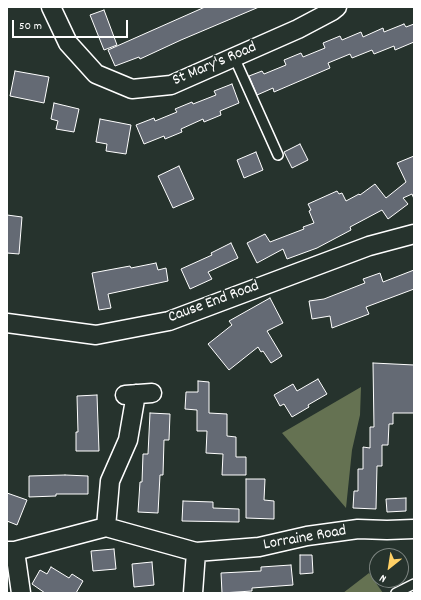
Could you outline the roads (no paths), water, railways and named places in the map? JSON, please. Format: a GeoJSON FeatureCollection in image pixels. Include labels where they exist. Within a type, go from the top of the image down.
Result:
{"type":"FeatureCollection","features":[{"type":"Feature","properties":{"kind":"street","name":"St Mary's Road"},"geometry":{"type":"LineString","coordinates":[[51,7],[68,43],[96,74],[132,89],[171,85],[298,29],[337,7]]}},
{"type":"Feature","properties":{"kind":"street","name":"Cause End Road"},"geometry":{"type":"LineString","coordinates":[[7,323],[96,335],[169,321],[369,246],[414,234]]}},
{"type":"Feature","properties":{"kind":"street"},"geometry":{"type":"LineString","coordinates":[[21,593],[11,551],[106,526],[110,481],[128,440],[137,394]]}},
{"type":"Feature","properties":{"kind":"street","name":"Lorraine Road"},"geometry":{"type":"LineString","coordinates":[[106,526],[196,552],[259,547],[307,536],[358,529],[414,529]]}},
{"type":"Feature","properties":{"kind":"street"},"geometry":{"type":"LineString","coordinates":[[193,593],[196,552]]}},
{"type":"Feature","properties":{"kind":"lane"},"geometry":{"type":"LineString","coordinates":[[234,57],[278,155]]}},
{"type":"Feature","properties":{"kind":"lane"},"geometry":{"type":"LineString","coordinates":[[396,593],[414,584]]}}]}
